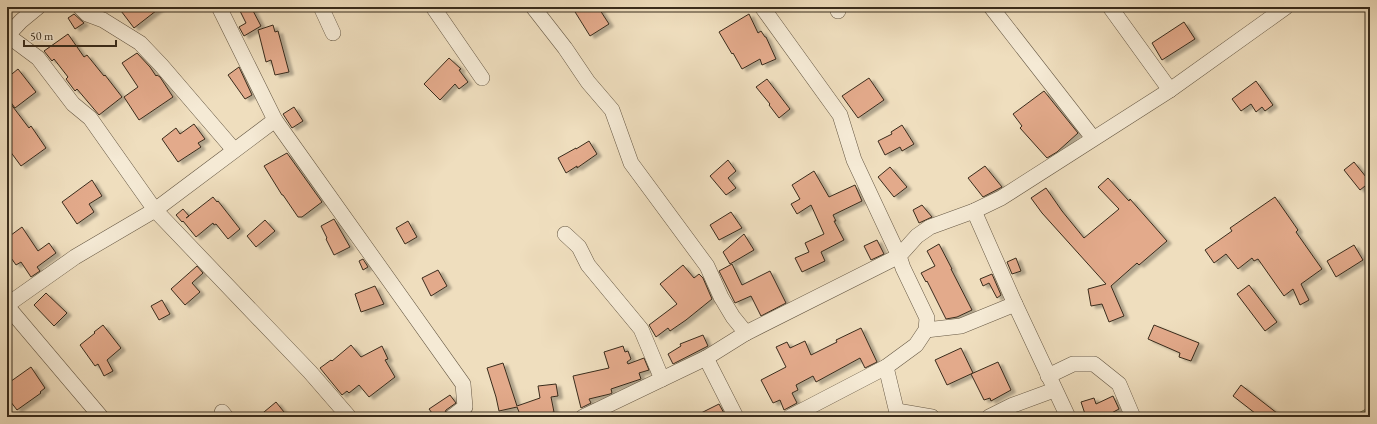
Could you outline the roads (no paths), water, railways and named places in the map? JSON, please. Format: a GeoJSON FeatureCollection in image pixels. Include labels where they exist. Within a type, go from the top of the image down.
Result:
{"type":"FeatureCollection","features":[{"type":"Feature","properties":{"kind":"street"},"geometry":{"type":"LineString","coordinates":[[38,7],[21,21],[7,36],[38,58],[73,104],[90,118],[155,210],[310,372],[349,417]]}},
{"type":"Feature","properties":{"kind":"street"},"geometry":{"type":"LineString","coordinates":[[80,7],[87,14],[102,20],[140,43],[161,65],[234,150]]}},
{"type":"Feature","properties":{"kind":"street"},"geometry":{"type":"LineString","coordinates":[[219,7],[275,120],[463,384],[465,407],[452,417]]}},
{"type":"Feature","properties":{"kind":"street"},"geometry":{"type":"LineString","coordinates":[[321,7],[333,33]]}},
{"type":"Feature","properties":{"kind":"street"},"geometry":{"type":"LineString","coordinates":[[433,7],[482,78]]}},
{"type":"Feature","properties":{"kind":"street"},"geometry":{"type":"LineString","coordinates":[[534,7],[565,48],[588,82],[612,110],[631,163],[707,266],[732,317],[746,332]]}},
{"type":"Feature","properties":{"kind":"street"},"geometry":{"type":"LineString","coordinates":[[762,7],[840,115],[854,160],[928,318],[926,330],[916,345],[886,367],[790,417]]}},
{"type":"Feature","properties":{"kind":"street"},"geometry":{"type":"LineString","coordinates":[[991,7],[1093,138]]}},
{"type":"Feature","properties":{"kind":"street"},"geometry":{"type":"LineString","coordinates":[[1110,7],[1170,90]]}},
{"type":"Feature","properties":{"kind":"street"},"geometry":{"type":"LineString","coordinates":[[583,417],[706,358],[746,332],[899,256],[917,236],[930,227],[974,211],[1001,198],[1170,90],[1286,7]]}},
{"type":"Feature","properties":{"kind":"street"},"geometry":{"type":"LineString","coordinates":[[101,417],[7,306],[75,257],[155,210],[275,120]]}},
{"type":"Feature","properties":{"kind":"street"},"geometry":{"type":"LineString","coordinates":[[974,211],[1051,383],[1068,417]]}},
{"type":"Feature","properties":{"kind":"street"},"geometry":{"type":"LineString","coordinates":[[566,234],[579,247],[588,265],[641,329],[662,379]]}},
{"type":"Feature","properties":{"kind":"street"},"geometry":{"type":"LineString","coordinates":[[926,330],[961,326],[1015,304]]}},
{"type":"Feature","properties":{"kind":"street"},"geometry":{"type":"LineString","coordinates":[[706,358],[736,417]]}},
{"type":"Feature","properties":{"kind":"street"},"geometry":{"type":"LineString","coordinates":[[989,417],[1051,383],[1073,364],[1094,364],[1119,384],[1133,417]]}},
{"type":"Feature","properties":{"kind":"street"},"geometry":{"type":"LineString","coordinates":[[886,367],[898,414],[932,417]]}}]}
